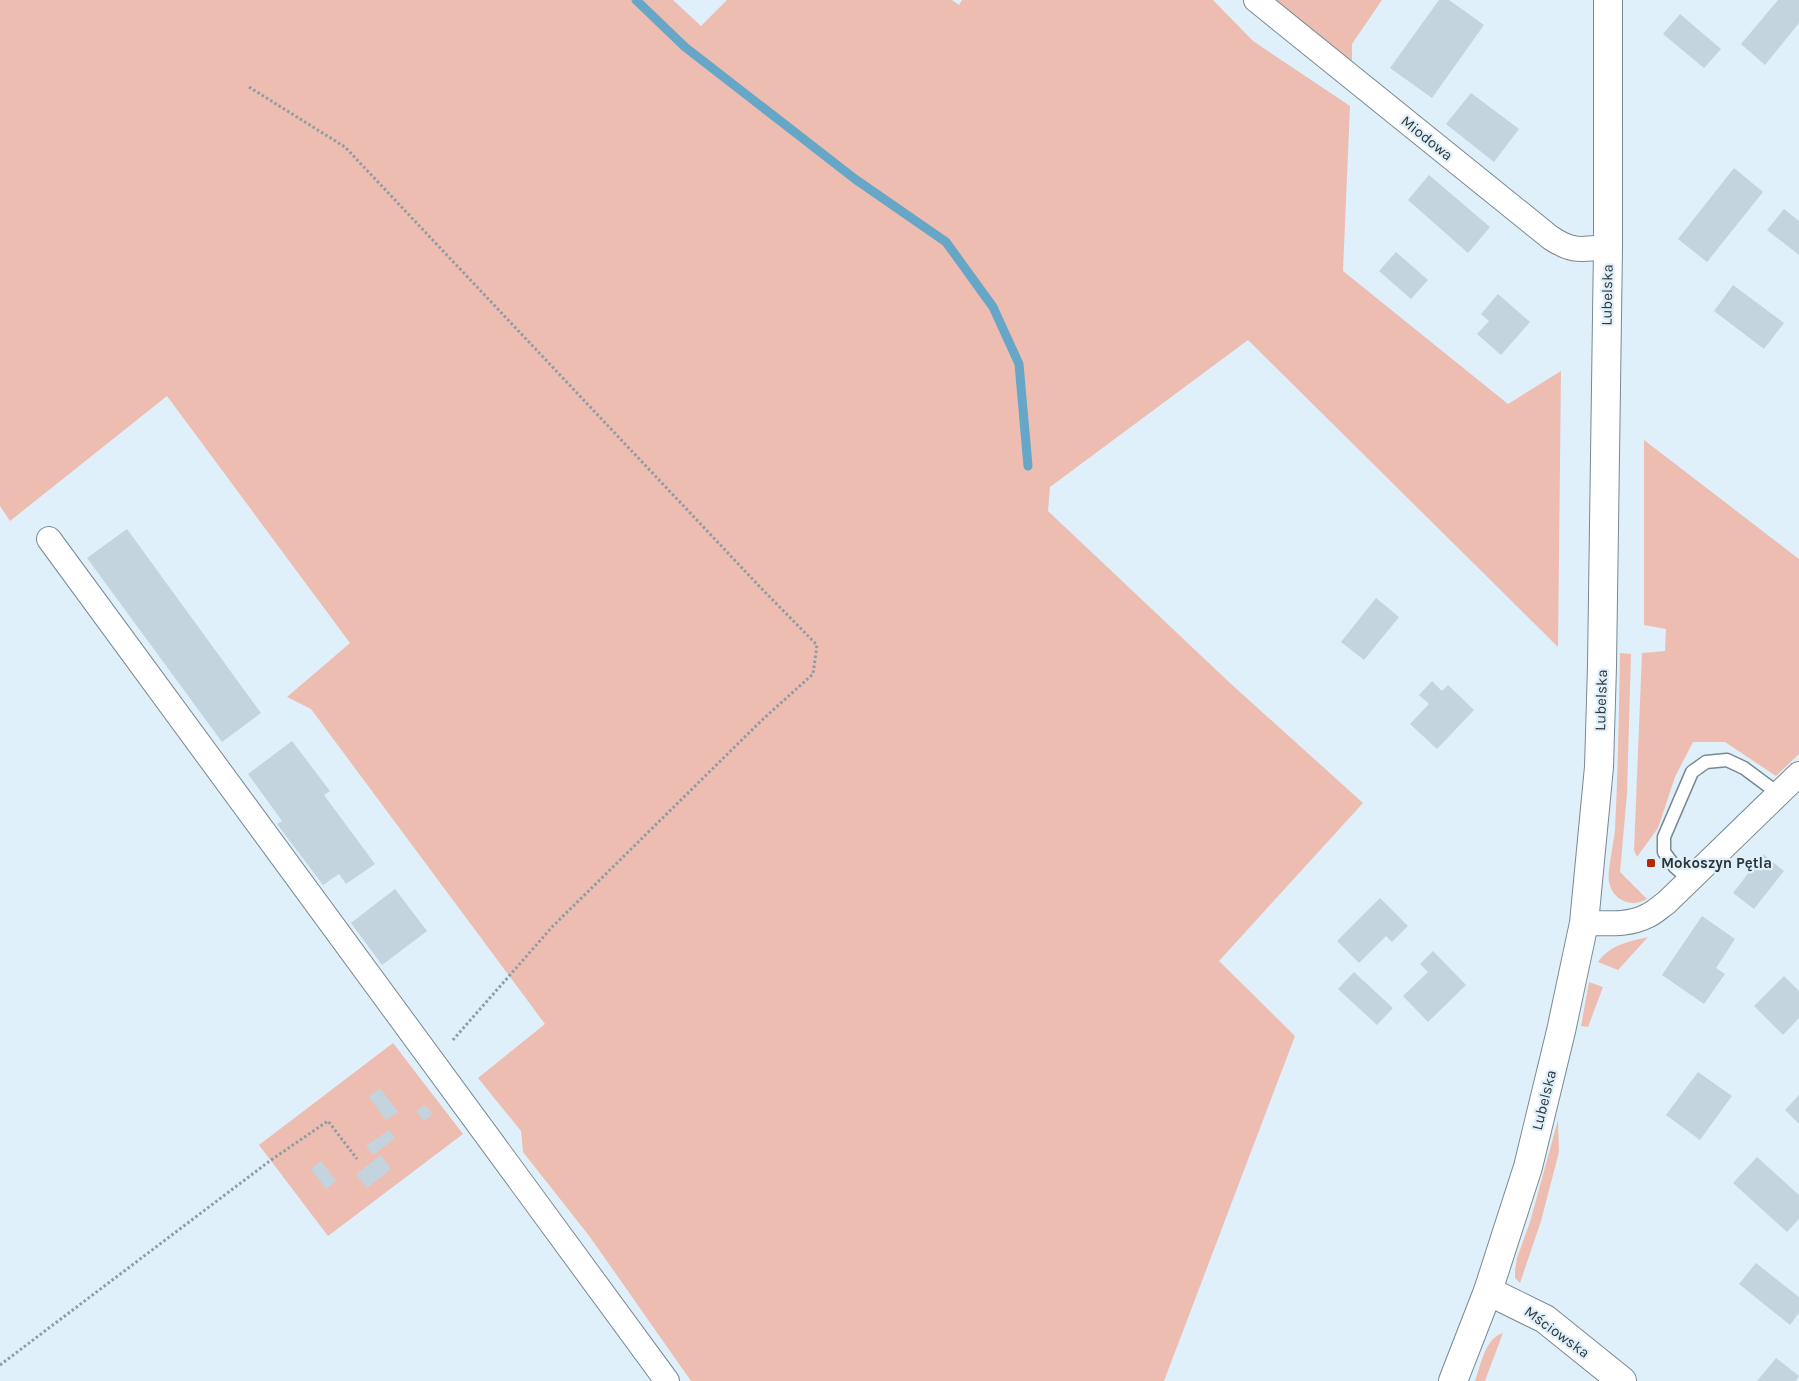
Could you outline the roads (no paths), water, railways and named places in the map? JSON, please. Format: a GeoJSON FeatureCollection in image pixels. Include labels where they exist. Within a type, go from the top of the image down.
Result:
{"type":"FeatureCollection","features":[{"type":"Feature","properties":{"kind":"main road","name":"Lubelska"},"geometry":{"type":"LineString","coordinates":[[1453,1381],[1488,1291],[1528,1167],[1561,1031],[1584,923],[1599,767],[1608,247],[1608,0]]}},
{"type":"Feature","properties":{"kind":"main road","name":"Mściowska"},"geometry":{"type":"LineString","coordinates":[[1488,1291],[1545,1320],[1622,1381]]}},
{"type":"Feature","properties":{"kind":"street","name":"Miodowa"},"geometry":{"type":"LineString","coordinates":[[1256,0],[1551,238],[1564,246],[1577,250],[1608,247]]}},
{"type":"Feature","properties":{"kind":"street"},"geometry":{"type":"LineString","coordinates":[[49,540],[667,1381]]}},
{"type":"Feature","properties":{"kind":"street"},"geometry":{"type":"LineString","coordinates":[[1584,923],[1621,923],[1641,918],[1666,903],[1799,774]]}},
{"type":"Feature","properties":{"kind":"lane"},"geometry":{"type":"LineString","coordinates":[[1690,880],[1664,852],[1664,837],[1692,772],[1706,762],[1727,760],[1744,768],[1778,794]]}},
{"type":"Feature","properties":{"kind":"waterway"},"geometry":{"type":"LineString","coordinates":[[636,0],[685,47],[855,179],[946,242],[993,307],[1019,364],[1028,466]]}},
{"type":"Feature","properties":{"kind":"place","name":"Mokoszyn Pętla"},"geometry":{"type":"Point","coordinates":[1651,863]}}]}
